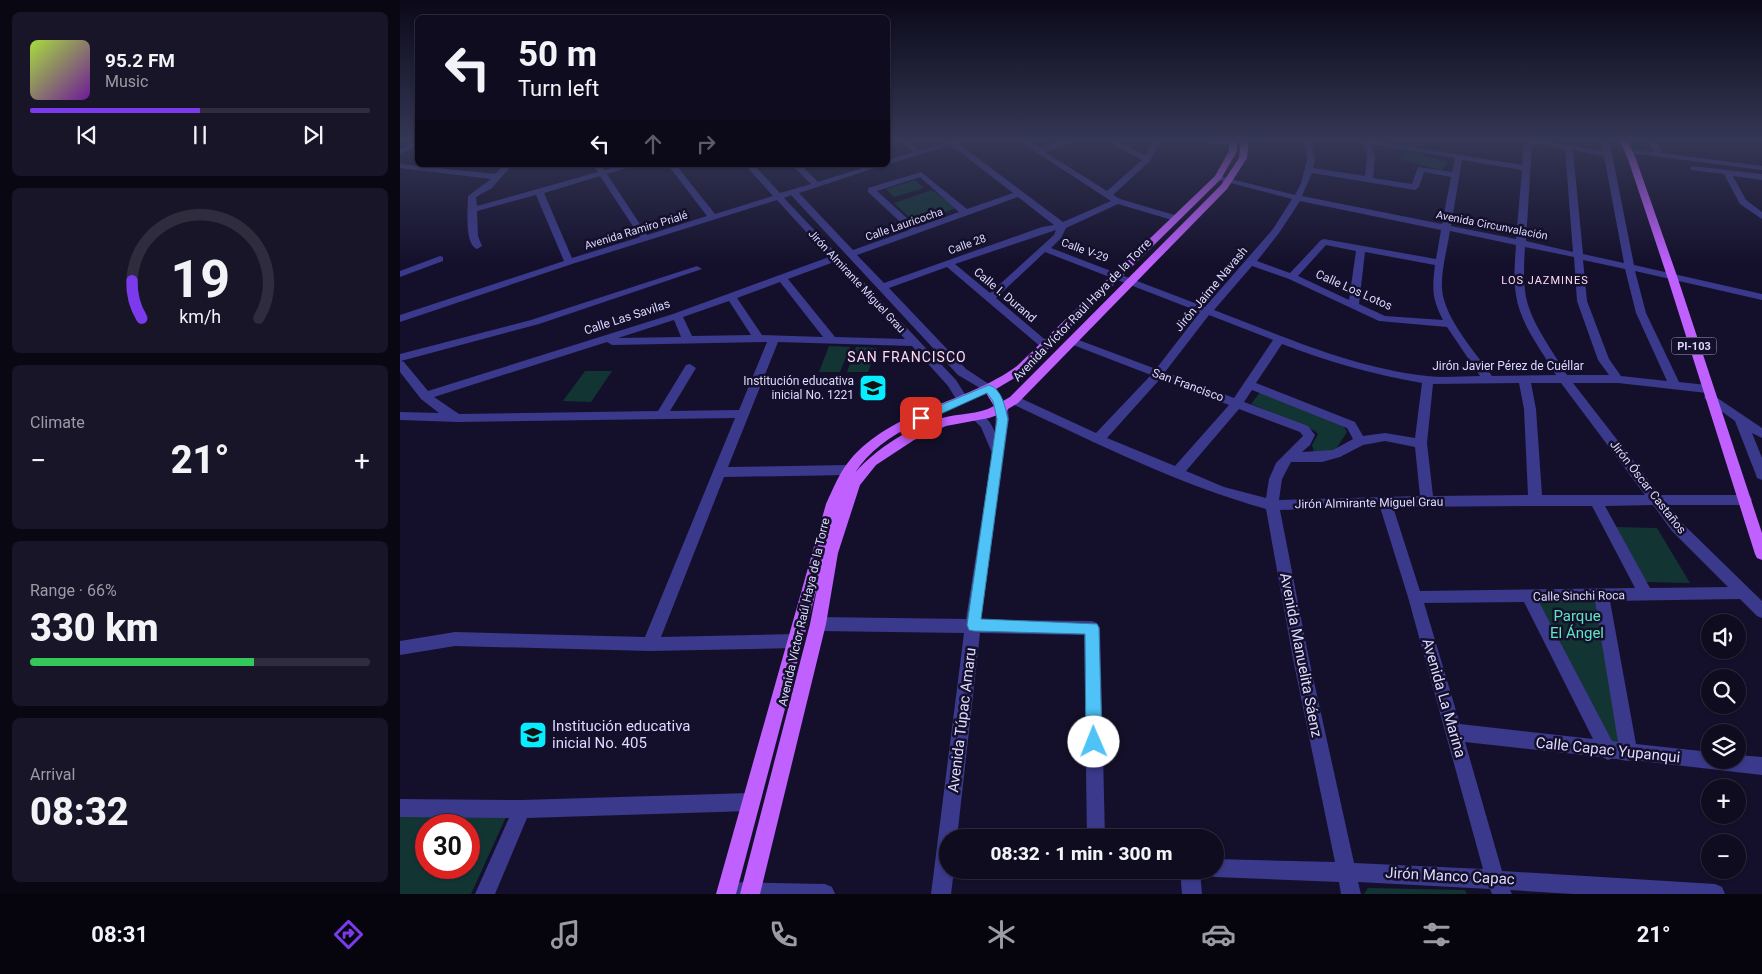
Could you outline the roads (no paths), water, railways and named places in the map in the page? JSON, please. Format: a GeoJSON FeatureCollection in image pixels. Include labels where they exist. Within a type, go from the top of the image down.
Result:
{"type":"FeatureCollection","features":[{"type":"Feature","properties":{"kind":"main road","name":"Avenida Víctor Raúl Haya de la Torre"},"geometry":{"type":"LineString","coordinates":[[726,893],[833,504],[848,470],[867,449],[894,430],[1013,376],[1214,181]]}},
{"type":"Feature","properties":{"kind":"main road","name":"Avenida Víctor Raúl Haya de la Torre"},"geometry":{"type":"LineString","coordinates":[[750,893],[818,624],[831,553],[847,500],[862,472],[883,453],[930,427],[944,422],[977,417],[1002,408],[1014,400],[1132,282],[1229,181]]}},
{"type":"Feature","properties":{"kind":"main road","name":"PI-103"},"geometry":{"type":"LineString","coordinates":[[1640,181],[1762,554]]}},
{"type":"Feature","properties":{"kind":"main road"},"geometry":{"type":"LineString","coordinates":[[989,388],[1002,408]]}},
{"type":"Feature","properties":{"kind":"main road"},"geometry":{"type":"LineString","coordinates":[[962,399],[963,410],[977,417]]}},
{"type":"Feature","properties":{"kind":"street"},"geometry":{"type":"LineString","coordinates":[[476,246],[473,236],[472,196],[494,181]]}},
{"type":"Feature","properties":{"kind":"street"},"geometry":{"type":"LineString","coordinates":[[472,210],[578,181]]}},
{"type":"Feature","properties":{"kind":"street"},"geometry":{"type":"LineString","coordinates":[[607,181],[645,238]]}},
{"type":"Feature","properties":{"kind":"street"},"geometry":{"type":"LineString","coordinates":[[684,181],[713,217]]}},
{"type":"Feature","properties":{"kind":"street","name":"Jirón Almirante Miguel Grau"},"geometry":{"type":"LineString","coordinates":[[764,181],[954,386],[962,399]]}},
{"type":"Feature","properties":{"kind":"street"},"geometry":{"type":"LineString","coordinates":[[813,181],[816,184]]}},
{"type":"Feature","properties":{"kind":"street","name":"Avenida Ramiro Prialé"},"geometry":{"type":"LineString","coordinates":[[400,319],[569,262],[816,184],[833,181]]}},
{"type":"Feature","properties":{"kind":"street"},"geometry":{"type":"LineString","coordinates":[[879,181],[871,190],[916,231]]}},
{"type":"Feature","properties":{"kind":"street"},"geometry":{"type":"LineString","coordinates":[[929,181],[966,214]]}},
{"type":"Feature","properties":{"kind":"street"},"geometry":{"type":"LineString","coordinates":[[989,299],[1058,236],[1062,226],[1003,181]]}},
{"type":"Feature","properties":{"kind":"street"},"geometry":{"type":"LineString","coordinates":[[1084,181],[1117,201],[1175,218]]}},
{"type":"Feature","properties":{"kind":"street"},"geometry":{"type":"LineString","coordinates":[[1107,196],[1124,181]]}},
{"type":"Feature","properties":{"kind":"street","name":"Avenida Circunvalación"},"geometry":{"type":"LineString","coordinates":[[1233,181],[1297,198],[1522,243],[1762,297]]}},
{"type":"Feature","properties":{"kind":"street","name":"Jirón Jaime Navash"},"geometry":{"type":"LineString","coordinates":[[1098,440],[1158,374],[1207,311],[1275,233],[1297,198],[1305,181]]}},
{"type":"Feature","properties":{"kind":"street"},"geometry":{"type":"LineString","coordinates":[[1379,181],[1415,187],[1417,181]]}},
{"type":"Feature","properties":{"kind":"street"},"geometry":{"type":"LineString","coordinates":[[1455,181],[1437,288],[1440,304],[1450,324],[1489,380]]}},
{"type":"Feature","properties":{"kind":"street","name":"Jirón Óscar Castaños"},"geometry":{"type":"LineString","coordinates":[[1525,181],[1522,243],[1518,268],[1524,307],[1539,338],[1563,378],[1678,527],[1762,611]]}},
{"type":"Feature","properties":{"kind":"street"},"geometry":{"type":"LineString","coordinates":[[1572,181],[1579,285],[1586,318],[1604,360],[1618,380]]}},
{"type":"Feature","properties":{"kind":"street"},"geometry":{"type":"LineString","coordinates":[[1613,181],[1641,313],[1675,386]]}},
{"type":"Feature","properties":{"kind":"street"},"geometry":{"type":"LineString","coordinates":[[1731,181],[1743,202],[1762,216]]}},
{"type":"Feature","properties":{"kind":"street"},"geometry":{"type":"LineString","coordinates":[[539,192],[569,262]]}},
{"type":"Feature","properties":{"kind":"street","name":"Jirón Almirante Miguel Grau"},"geometry":{"type":"LineString","coordinates":[[793,192],[962,372],[989,388]]}},
{"type":"Feature","properties":{"kind":"street","name":"Calle Lauricocha"},"geometry":{"type":"LineString","coordinates":[[851,254],[1021,194]]}},
{"type":"Feature","properties":{"kind":"street","name":"Calle 28"},"geometry":{"type":"LineString","coordinates":[[882,287],[1045,228],[1062,226],[1117,201]]}},
{"type":"Feature","properties":{"kind":"street"},"geometry":{"type":"LineString","coordinates":[[1292,276],[1324,242],[1440,263]]}},
{"type":"Feature","properties":{"kind":"street","name":"Calle V-29"},"geometry":{"type":"LineString","coordinates":[[1045,249],[1116,276]]}},
{"type":"Feature","properties":{"kind":"street"},"geometry":{"type":"LineString","coordinates":[[1354,304],[1361,250]]}},
{"type":"Feature","properties":{"kind":"street","name":"Calle Las Savilas"},"geometry":{"type":"LineString","coordinates":[[425,396],[677,316],[836,258]]}},
{"type":"Feature","properties":{"kind":"street"},"geometry":{"type":"LineString","coordinates":[[400,274],[440,259]]}},
{"type":"Feature","properties":{"kind":"street","name":"Calle Los Lotos"},"geometry":{"type":"LineString","coordinates":[[1251,262],[1292,276],[1390,321],[1450,324]]}},
{"type":"Feature","properties":{"kind":"street","name":"Calle I. Durand"},"geometry":{"type":"LineString","coordinates":[[949,264],[1045,345]]}},
{"type":"Feature","properties":{"kind":"street"},"geometry":{"type":"LineString","coordinates":[[400,358],[534,322],[697,268]]}},
{"type":"Feature","properties":{"kind":"street","name":"Jirón Javier Pérez de Cuéllar"},"geometry":{"type":"LineString","coordinates":[[1116,276],[1358,367],[1428,380],[1563,378],[1618,380],[1675,386],[1709,393]]}},
{"type":"Feature","properties":{"kind":"street"},"geometry":{"type":"LineString","coordinates":[[782,278],[831,339]]}},
{"type":"Feature","properties":{"kind":"street"},"geometry":{"type":"LineString","coordinates":[[731,296],[759,338]]}},
{"type":"Feature","properties":{"kind":"street"},"geometry":{"type":"LineString","coordinates":[[677,316],[688,339]]}},
{"type":"Feature","properties":{"kind":"street"},"geometry":{"type":"LineString","coordinates":[[597,342],[774,338],[914,343]]}},
{"type":"Feature","properties":{"kind":"street"},"geometry":{"type":"LineString","coordinates":[[650,644],[774,338]]}},
{"type":"Feature","properties":{"kind":"street"},"geometry":{"type":"LineString","coordinates":[[1177,473],[1237,403],[1280,338]]}},
{"type":"Feature","properties":{"kind":"street","name":"San Francisco"},"geometry":{"type":"LineString","coordinates":[[1072,341],[1304,429]]}},
{"type":"Feature","properties":{"kind":"street"},"geometry":{"type":"LineString","coordinates":[[400,365],[425,396],[441,410],[458,418]]}},
{"type":"Feature","properties":{"kind":"street"},"geometry":{"type":"LineString","coordinates":[[662,415],[690,368]]}},
{"type":"Feature","properties":{"kind":"street"},"geometry":{"type":"LineString","coordinates":[[1524,379],[1530,399],[1531,479],[1536,502]]}},
{"type":"Feature","properties":{"kind":"street"},"geometry":{"type":"LineString","coordinates":[[1427,502],[1421,443],[1428,380]]}},
{"type":"Feature","properties":{"kind":"street"},"geometry":{"type":"LineString","coordinates":[[1249,384],[1350,425],[1360,441]]}},
{"type":"Feature","properties":{"kind":"street"},"geometry":{"type":"LineString","coordinates":[[1709,393],[1741,420],[1762,434]]}},
{"type":"Feature","properties":{"kind":"street","name":"Jirón Almirante Miguel Grau"},"geometry":{"type":"LineString","coordinates":[[1014,400],[1098,440],[1177,473],[1237,497],[1272,505],[1745,500]]}},
{"type":"Feature","properties":{"kind":"street","name":"Avenida Túpac Amaru"},"geometry":{"type":"LineString","coordinates":[[949,829],[974,625],[1003,419],[1002,408]]}},
{"type":"Feature","properties":{"kind":"street"},"geometry":{"type":"LineString","coordinates":[[400,416],[458,418],[742,414]]}},
{"type":"Feature","properties":{"kind":"street"},"geometry":{"type":"LineString","coordinates":[[977,417],[986,425],[998,453]]}},
{"type":"Feature","properties":{"kind":"street"},"geometry":{"type":"LineString","coordinates":[[1741,420],[1762,475]]}},
{"type":"Feature","properties":{"kind":"street","name":"Avenida Manuelita Sáenz"},"geometry":{"type":"LineString","coordinates":[[1304,429],[1308,435],[1306,441],[1288,457],[1274,480],[1272,505],[1301,659],[1351,894]]}},
{"type":"Feature","properties":{"kind":"street"},"geometry":{"type":"LineString","coordinates":[[1288,457],[1322,457],[1336,454],[1360,441],[1385,437],[1421,443]]}},
{"type":"Feature","properties":{"kind":"street"},"geometry":{"type":"LineString","coordinates":[[719,472],[848,470]]}},
{"type":"Feature","properties":{"kind":"street"},"geometry":{"type":"LineString","coordinates":[[1596,501],[1646,594]]}},
{"type":"Feature","properties":{"kind":"street","name":"Avenida La Marina"},"geometry":{"type":"LineString","coordinates":[[1385,503],[1415,597],[1499,886]]}},
{"type":"Feature","properties":{"kind":"street","name":"Calle Sinchi Roca"},"geometry":{"type":"LineString","coordinates":[[1415,597],[1529,597],[1742,592]]}},
{"type":"Feature","properties":{"kind":"street"},"geometry":{"type":"LineString","coordinates":[[1601,595],[1629,753]]}},
{"type":"Feature","properties":{"kind":"street"},"geometry":{"type":"LineString","coordinates":[[1529,597],[1608,751]]}},
{"type":"Feature","properties":{"kind":"street"},"geometry":{"type":"LineString","coordinates":[[818,624],[1092,628],[1096,829]]}},
{"type":"Feature","properties":{"kind":"street"},"geometry":{"type":"LineString","coordinates":[[400,648],[455,639],[650,644],[794,641]]}},
{"type":"Feature","properties":{"kind":"street","name":"Calle Capac Yupanqui"},"geometry":{"type":"LineString","coordinates":[[1454,732],[1608,751],[1762,766]]}},
{"type":"Feature","properties":{"kind":"street"},"geometry":{"type":"LineString","coordinates":[[400,808],[522,809],[750,802]]}},
{"type":"Feature","properties":{"kind":"street"},"geometry":{"type":"LineString","coordinates":[[485,894],[522,809]]}},
{"type":"Feature","properties":{"kind":"street","name":"Jirón Manco Capac"},"geometry":{"type":"LineString","coordinates":[[1224,868],[1345,871],[1499,886],[1715,894]]}},
{"type":"Feature","properties":{"kind":"street","name":"Avenida Túpac Amaru"},"geometry":{"type":"LineString","coordinates":[[941,894],[944,879]]}},
{"type":"Feature","properties":{"kind":"street"},"geometry":{"type":"LineString","coordinates":[[1191,879],[1192,894]]}},
{"type":"Feature","properties":{"kind":"street"},"geometry":{"type":"LineString","coordinates":[[726,893],[825,894]]}},
{"type":"Feature","properties":{"kind":"place","name":"Institución educativa inicial No. 1221"},"geometry":{"type":"Point","coordinates":[873,388]}},
{"type":"Feature","properties":{"kind":"place","name":"Institución educativa inicial No. 405"},"geometry":{"type":"Point","coordinates":[533,735]}},
{"type":"Feature","properties":{"kind":"district","name":"LOS JAZMINES"},"geometry":{"type":"Point","coordinates":[1545,280]}},
{"type":"Feature","properties":{"kind":"district","name":"SAN FRANCISCO"},"geometry":{"type":"Point","coordinates":[907,357]}},
{"type":"Feature","properties":{"kind":"park label","name":"Parque El Ángel"},"geometry":{"type":"Point","coordinates":[1577,624]}}]}
